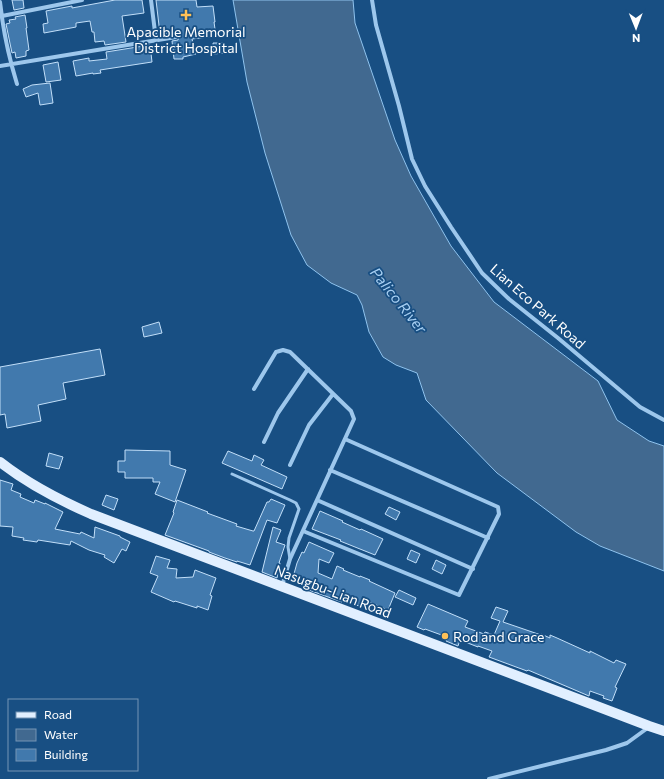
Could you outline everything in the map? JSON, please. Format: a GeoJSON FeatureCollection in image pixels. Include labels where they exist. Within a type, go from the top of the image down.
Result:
{"type":"FeatureCollection","features":[{"type":"Feature","properties":{"kind":"main road","name":"Nasugbu-Lian Road"},"geometry":{"type":"LineString","coordinates":[[0,462],[60,500],[91,514],[664,730]]}},
{"type":"Feature","properties":{"kind":"street"},"geometry":{"type":"LineString","coordinates":[[2,16],[82,0]]}},
{"type":"Feature","properties":{"kind":"street"},"geometry":{"type":"LineString","coordinates":[[151,0],[156,40]]}},
{"type":"Feature","properties":{"kind":"street","name":"Lian Eco Park Road"},"geometry":{"type":"LineString","coordinates":[[372,0],[376,25],[399,106],[412,160],[425,186],[482,274],[509,299],[640,407],[664,420]]}},
{"type":"Feature","properties":{"kind":"street"},"geometry":{"type":"LineString","coordinates":[[0,2],[11,64],[17,84]]}},
{"type":"Feature","properties":{"kind":"street"},"geometry":{"type":"LineString","coordinates":[[0,66],[176,37]]}},
{"type":"Feature","properties":{"kind":"street"},"geometry":{"type":"LineString","coordinates":[[254,389],[276,352],[283,350],[290,352],[351,411],[354,419],[290,559],[282,586]]}},
{"type":"Feature","properties":{"kind":"street"},"geometry":{"type":"LineString","coordinates":[[264,442],[278,413],[308,369]]}},
{"type":"Feature","properties":{"kind":"street"},"geometry":{"type":"LineString","coordinates":[[290,465],[309,425],[333,394]]}},
{"type":"Feature","properties":{"kind":"street"},"geometry":{"type":"LineString","coordinates":[[303,531],[459,595],[499,514],[498,507],[345,439]]}},
{"type":"Feature","properties":{"kind":"street"},"geometry":{"type":"LineString","coordinates":[[330,470],[488,538]]}},
{"type":"Feature","properties":{"kind":"street"},"geometry":{"type":"LineString","coordinates":[[317,500],[472,569]]}},
{"type":"Feature","properties":{"kind":"street"},"geometry":{"type":"LineString","coordinates":[[489,779],[606,750],[627,743],[650,726]]}},
{"type":"Feature","properties":{"kind":"lane"},"geometry":{"type":"LineString","coordinates":[[232,474],[296,503],[299,509],[288,546],[290,559]]}},
{"type":"Feature","properties":{"kind":"water","name":"Palico River"},"geometry":{"type":"Polygon","coordinates":[[[233,0],[353,0],[355,23],[395,140],[411,176],[451,246],[494,302],[598,381],[617,420],[649,441],[664,446],[664,571],[600,546],[576,532],[497,473],[426,400],[417,373],[396,365],[383,357],[369,332],[362,305],[357,295],[331,283],[307,265],[291,235],[265,153],[247,82],[233,0]]]}},
{"type":"Feature","properties":{"kind":"building"},"geometry":{"type":"Polygon","coordinates":[[[12,0],[23,0],[24,8],[14,10],[12,0]]]}},
{"type":"Feature","properties":{"kind":"building"},"geometry":{"type":"Polygon","coordinates":[[[115,0],[142,0],[144,13],[122,16],[126,42],[105,45],[104,41],[95,42],[94,32],[92,32],[90,21],[76,23],[76,27],[44,33],[43,24],[48,23],[46,11],[115,0]]]}},
{"type":"Feature","properties":{"kind":"building","name":"Apacible Memorial District Hospital"},"geometry":{"type":"Polygon","coordinates":[[[156,0],[196,0],[197,7],[213,6],[216,36],[192,39],[196,54],[183,57],[183,59],[174,59],[172,41],[178,40],[179,36],[178,34],[172,33],[160,34],[156,0]]]}},
{"type":"Feature","properties":{"kind":"building"},"geometry":{"type":"Polygon","coordinates":[[[25,15],[29,50],[26,51],[26,56],[16,58],[15,52],[12,53],[6,24],[10,23],[9,20],[16,19],[15,17],[25,15]]]}},
{"type":"Feature","properties":{"kind":"building"},"geometry":{"type":"Polygon","coordinates":[[[213,43],[223,43],[224,53],[214,54],[213,43]]]}},
{"type":"Feature","properties":{"kind":"building"},"geometry":{"type":"Polygon","coordinates":[[[150,45],[152,62],[100,70],[101,73],[76,76],[73,61],[89,58],[89,61],[107,59],[106,52],[150,45]]]}},
{"type":"Feature","properties":{"kind":"building"},"geometry":{"type":"Polygon","coordinates":[[[58,62],[61,80],[46,82],[43,65],[58,62]]]}},
{"type":"Feature","properties":{"kind":"building"},"geometry":{"type":"Polygon","coordinates":[[[50,83],[53,103],[40,105],[38,93],[26,97],[23,89],[32,85],[50,83]]]}},
{"type":"Feature","properties":{"kind":"building"},"geometry":{"type":"Polygon","coordinates":[[[159,322],[162,333],[144,337],[142,327],[159,322]]]}},
{"type":"Feature","properties":{"kind":"building"},"geometry":{"type":"Polygon","coordinates":[[[100,349],[105,375],[63,383],[66,399],[38,405],[41,421],[7,428],[5,414],[0,415],[0,367],[100,349]]]}},
{"type":"Feature","properties":{"kind":"building"},"geometry":{"type":"Polygon","coordinates":[[[125,450],[170,451],[170,465],[186,470],[175,502],[155,494],[160,482],[153,482],[153,478],[125,478],[125,472],[118,472],[118,461],[125,461],[125,450]]]}},
{"type":"Feature","properties":{"kind":"building"},"geometry":{"type":"Polygon","coordinates":[[[228,451],[252,461],[254,455],[264,460],[261,465],[287,477],[282,489],[222,463],[228,451]]]}},
{"type":"Feature","properties":{"kind":"building"},"geometry":{"type":"Polygon","coordinates":[[[49,453],[63,457],[59,469],[46,466],[49,453]]]}},
{"type":"Feature","properties":{"kind":"building"},"geometry":{"type":"Polygon","coordinates":[[[0,480],[13,484],[11,490],[21,494],[20,497],[34,503],[35,500],[45,503],[63,512],[55,529],[80,534],[81,532],[94,538],[95,527],[120,536],[130,542],[126,551],[122,549],[114,563],[104,557],[105,555],[89,550],[71,541],[70,545],[38,540],[37,542],[23,540],[24,538],[12,536],[13,527],[0,526],[0,480]]]}},
{"type":"Feature","properties":{"kind":"building"},"geometry":{"type":"Polygon","coordinates":[[[106,495],[118,499],[114,510],[102,505],[106,495]]]}},
{"type":"Feature","properties":{"kind":"building"},"geometry":{"type":"Polygon","coordinates":[[[271,499],[285,505],[277,523],[267,520],[250,565],[225,558],[165,535],[174,513],[177,500],[237,524],[236,526],[254,531],[267,502],[271,499]]]}},
{"type":"Feature","properties":{"kind":"building"},"geometry":{"type":"Polygon","coordinates":[[[389,507],[400,512],[396,520],[385,514],[389,507]]]}},
{"type":"Feature","properties":{"kind":"building"},"geometry":{"type":"Polygon","coordinates":[[[320,511],[383,539],[375,555],[312,529],[320,511]]]}},
{"type":"Feature","properties":{"kind":"building"},"geometry":{"type":"Polygon","coordinates":[[[273,527],[281,530],[276,542],[285,545],[279,563],[277,578],[262,572],[273,527]]]}},
{"type":"Feature","properties":{"kind":"building"},"geometry":{"type":"Polygon","coordinates":[[[309,542],[334,553],[329,563],[319,559],[318,573],[332,579],[337,566],[344,569],[343,570],[370,580],[369,581],[395,593],[388,610],[362,599],[359,606],[343,600],[342,602],[306,589],[307,585],[292,581],[297,563],[309,542]]]}},
{"type":"Feature","properties":{"kind":"building"},"geometry":{"type":"Polygon","coordinates":[[[411,550],[420,554],[416,563],[407,559],[411,550]]]}},
{"type":"Feature","properties":{"kind":"building"},"geometry":{"type":"Polygon","coordinates":[[[156,556],[170,560],[167,568],[177,569],[176,578],[193,577],[195,570],[216,578],[210,595],[212,596],[208,610],[197,606],[197,608],[175,601],[174,602],[151,592],[158,576],[150,573],[156,556]]]}},
{"type":"Feature","properties":{"kind":"building"},"geometry":{"type":"Polygon","coordinates":[[[436,560],[446,565],[442,574],[432,569],[436,560]]]}},
{"type":"Feature","properties":{"kind":"building"},"geometry":{"type":"Polygon","coordinates":[[[399,590],[416,598],[413,605],[395,597],[399,590]]]}},
{"type":"Feature","properties":{"kind":"building"},"geometry":{"type":"Polygon","coordinates":[[[428,604],[468,621],[465,627],[484,634],[485,632],[494,635],[500,621],[491,618],[496,607],[508,611],[503,622],[550,638],[550,635],[590,653],[590,651],[614,663],[616,660],[626,664],[615,687],[617,688],[612,701],[603,698],[604,696],[590,691],[589,696],[528,670],[527,671],[489,657],[492,651],[460,640],[458,646],[446,641],[447,637],[417,627],[428,604]]]}},
{"type":"Feature","properties":{"kind":"place","name":"Apacible Memorial District Hospital"},"geometry":{"type":"Point","coordinates":[186,15]}},
{"type":"Feature","properties":{"kind":"place","name":"Rod and Grace"},"geometry":{"type":"Point","coordinates":[445,636]}}]}
